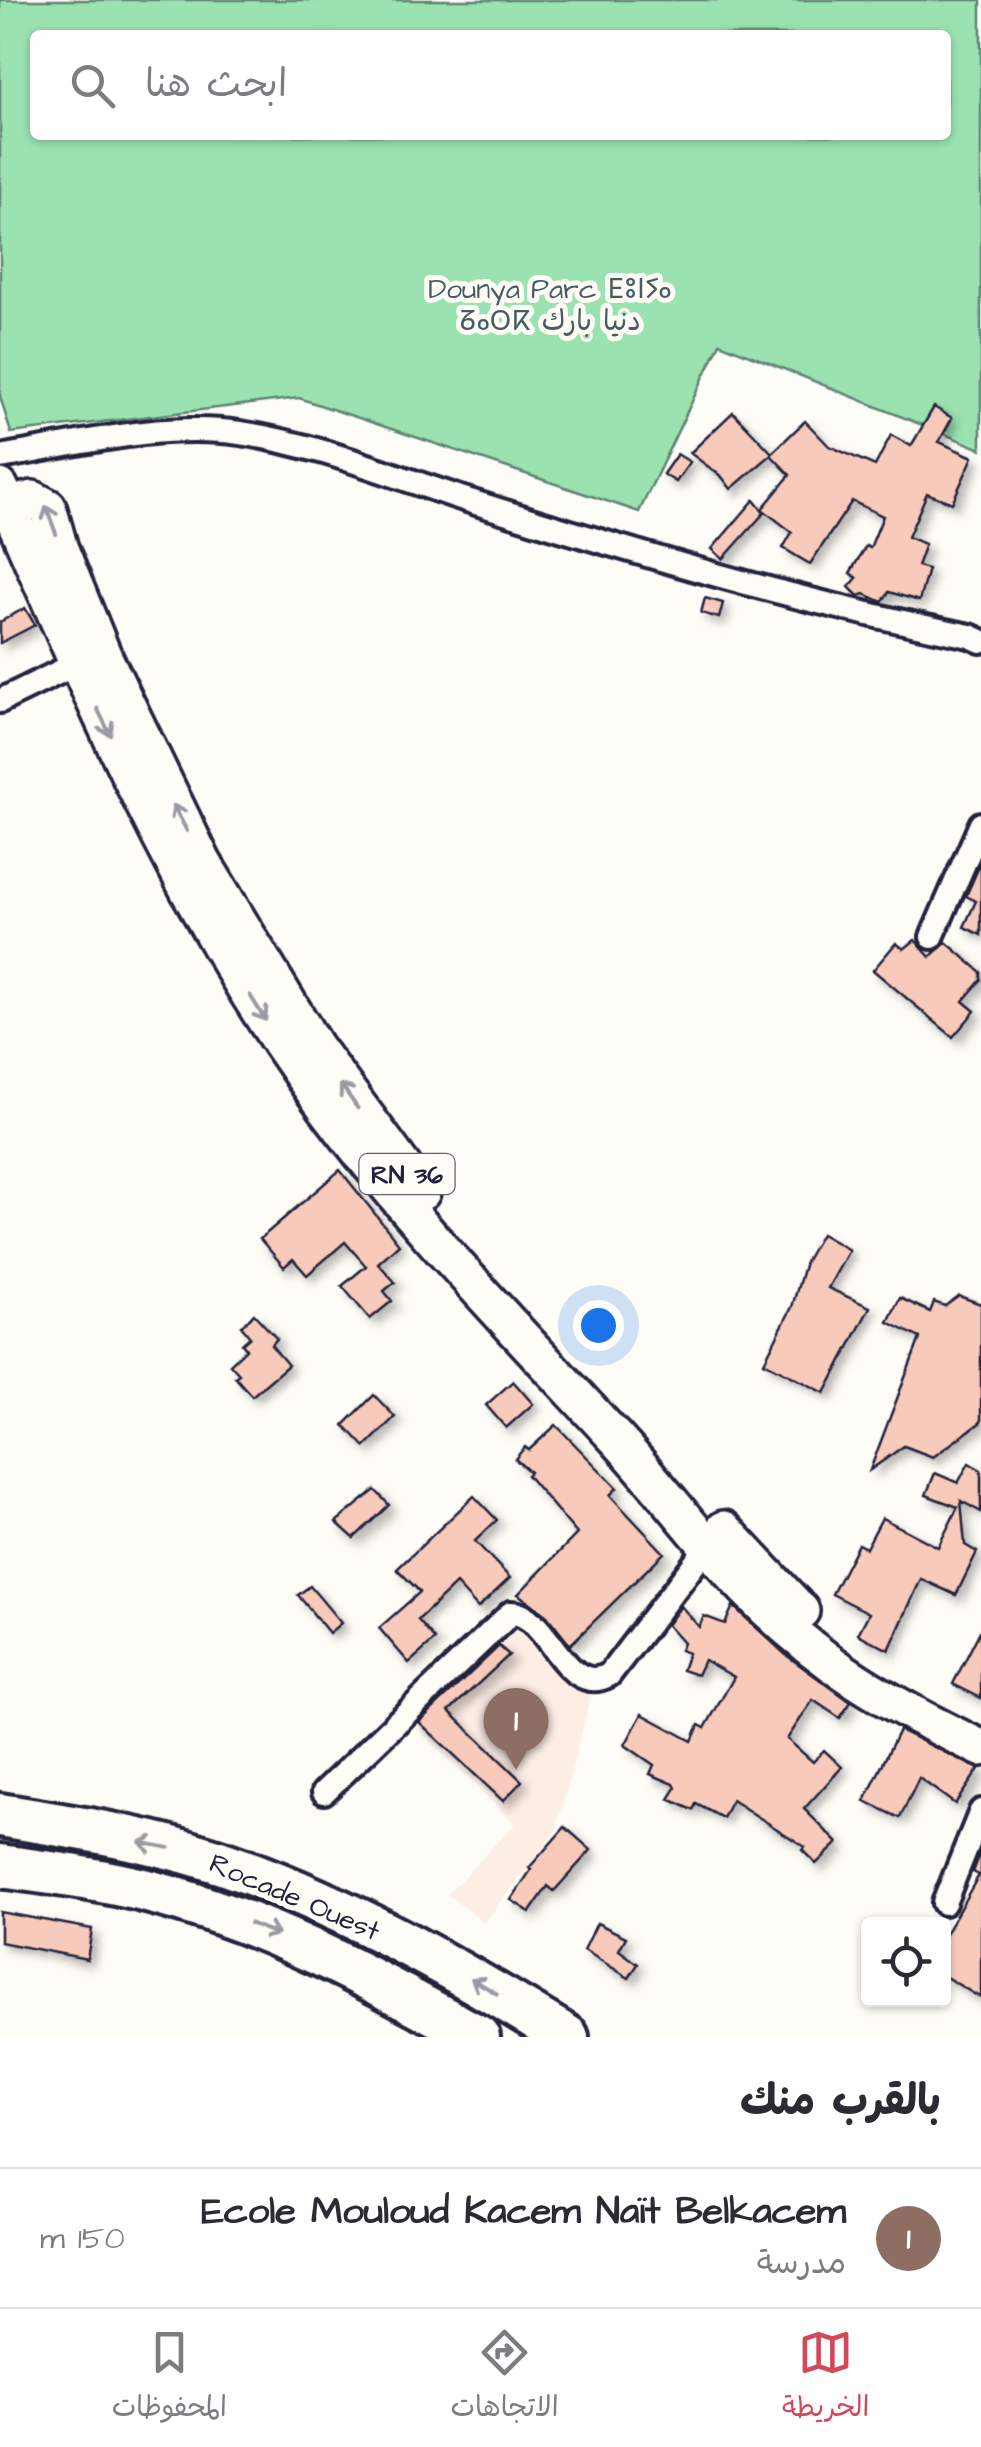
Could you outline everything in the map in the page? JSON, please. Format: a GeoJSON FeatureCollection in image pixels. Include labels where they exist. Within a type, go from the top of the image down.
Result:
{"type":"FeatureCollection","features":[{"type":"Feature","properties":{"kind":"highway","name":"Rocade Ouest"},"geometry":{"type":"LineString","coordinates":[[0,1815],[166,1846],[272,1883],[434,1958],[567,2037]]}},
{"type":"Feature","properties":{"kind":"highway","name":"Rocade Ouest"},"geometry":{"type":"LineString","coordinates":[[0,1866],[100,1880],[235,1918],[349,1967],[478,2037]]}},
{"type":"Feature","properties":{"kind":"main road","name":"RN 36"},"geometry":{"type":"LineString","coordinates":[[981,1729],[888,1678],[822,1631],[717,1522],[414,1183],[315,1047],[203,862],[103,655],[60,549],[48,507],[33,499],[4,496],[76,664],[199,909],[299,1071],[370,1166],[778,1620],[838,1669],[895,1706],[981,1748]]}},
{"type":"Feature","properties":{"kind":"street"},"geometry":{"type":"LineString","coordinates":[[0,458],[153,431],[238,433],[328,452],[636,552],[881,619],[970,636],[981,642]]}},
{"type":"Feature","properties":{"kind":"street"},"geometry":{"type":"LineString","coordinates":[[0,700],[76,664]]}},
{"type":"Feature","properties":{"kind":"street"},"geometry":{"type":"LineString","coordinates":[[932,937],[981,824]]}},
{"type":"Feature","properties":{"kind":"street"},"geometry":{"type":"LineString","coordinates":[[324,1792],[510,1613],[527,1618],[582,1678],[596,1680],[609,1674],[708,1546]]}},
{"type":"Feature","properties":{"kind":"street"},"geometry":{"type":"LineString","coordinates":[[944,1903],[981,1811]]}},
{"type":"Feature","properties":{"kind":"shaded area"},"geometry":{"type":"Polygon","coordinates":[[[516,1611],[592,1690],[556,1830],[484,1923],[447,1894],[515,1824],[405,1716],[516,1611]]]}},
{"type":"Feature","properties":{"kind":"green space","name":"Dounya Parc ⴹⵓⵏⵢⴰ ⵒⴰⵔⴽ دنيا بارك"},"geometry":{"type":"Polygon","coordinates":[[[0,0],[981,0],[981,449],[720,343],[639,512],[299,398],[11,433],[0,396],[0,0]]]}},
{"type":"Feature","properties":{"kind":"building"},"geometry":{"type":"Polygon","coordinates":[[[934,407],[952,418],[939,442],[973,457],[952,503],[927,493],[908,537],[925,544],[917,566],[928,569],[919,601],[889,592],[882,602],[865,594],[858,596],[849,587],[857,578],[850,573],[866,546],[870,548],[883,516],[852,501],[810,564],[783,548],[792,532],[762,509],[790,475],[771,455],[731,489],[722,477],[690,453],[733,412],[772,453],[805,421],[829,446],[875,466],[891,435],[911,446],[934,407]]]}},
{"type":"Feature","properties":{"kind":"building"},"geometry":{"type":"Polygon","coordinates":[[[677,454],[690,462],[676,482],[663,474],[677,454]]]}},
{"type":"Feature","properties":{"kind":"building"},"geometry":{"type":"Polygon","coordinates":[[[754,500],[764,513],[723,559],[712,549],[754,500]]]}},
{"type":"Feature","properties":{"kind":"building"},"geometry":{"type":"Polygon","coordinates":[[[705,598],[723,603],[719,618],[701,613],[705,598]]]}},
{"type":"Feature","properties":{"kind":"building"},"geometry":{"type":"Polygon","coordinates":[[[25,608],[35,625],[0,643],[0,622],[25,608]]]}},
{"type":"Feature","properties":{"kind":"building"},"geometry":{"type":"Polygon","coordinates":[[[981,862],[981,935],[964,927],[976,901],[966,896],[981,862]]]}},
{"type":"Feature","properties":{"kind":"building"},"geometry":{"type":"Polygon","coordinates":[[[915,940],[930,957],[946,942],[981,972],[981,980],[963,1001],[975,1011],[953,1037],[873,970],[896,943],[904,949],[915,940]]]}},
{"type":"Feature","properties":{"kind":"building"},"geometry":{"type":"Polygon","coordinates":[[[340,1170],[399,1244],[378,1263],[395,1282],[384,1291],[392,1301],[370,1319],[342,1286],[366,1266],[345,1242],[307,1275],[293,1259],[284,1267],[260,1239],[340,1170]]]}},
{"type":"Feature","properties":{"kind":"building"},"geometry":{"type":"Polygon","coordinates":[[[821,1234],[849,1250],[828,1288],[870,1307],[825,1393],[764,1362],[792,1307],[805,1262],[821,1234]]]}},
{"type":"Feature","properties":{"kind":"building"},"geometry":{"type":"Polygon","coordinates":[[[959,1296],[981,1304],[981,1422],[933,1457],[904,1446],[870,1470],[920,1338],[888,1322],[900,1298],[930,1312],[934,1302],[945,1306],[959,1296]]]}},
{"type":"Feature","properties":{"kind":"building"},"geometry":{"type":"Polygon","coordinates":[[[254,1314],[277,1339],[271,1345],[288,1365],[252,1396],[235,1377],[239,1374],[230,1364],[246,1349],[242,1344],[250,1337],[241,1326],[254,1314]]]}},
{"type":"Feature","properties":{"kind":"building"},"geometry":{"type":"Polygon","coordinates":[[[513,1381],[533,1404],[506,1428],[486,1405],[513,1381]]]}},
{"type":"Feature","properties":{"kind":"building"},"geometry":{"type":"Polygon","coordinates":[[[374,1395],[395,1417],[365,1447],[344,1425],[374,1395]]]}},
{"type":"Feature","properties":{"kind":"building"},"geometry":{"type":"Polygon","coordinates":[[[556,1425],[617,1488],[610,1495],[664,1553],[570,1645],[547,1616],[518,1594],[577,1534],[527,1475],[530,1472],[515,1459],[556,1425]]]}},
{"type":"Feature","properties":{"kind":"building"},"geometry":{"type":"Polygon","coordinates":[[[969,1463],[981,1470],[981,1512],[961,1501],[965,1545],[977,1552],[956,1595],[921,1579],[889,1650],[858,1634],[869,1613],[832,1594],[858,1544],[866,1548],[882,1518],[938,1547],[958,1507],[926,1495],[935,1473],[958,1483],[969,1463]]]}},
{"type":"Feature","properties":{"kind":"building"},"geometry":{"type":"Polygon","coordinates":[[[375,1490],[389,1505],[354,1538],[336,1522],[375,1490]]]}},
{"type":"Feature","properties":{"kind":"building"},"geometry":{"type":"Polygon","coordinates":[[[474,1496],[497,1520],[475,1541],[510,1578],[478,1608],[456,1584],[418,1620],[435,1640],[409,1663],[379,1628],[420,1592],[397,1569],[474,1496]]]}},
{"type":"Feature","properties":{"kind":"building"},"geometry":{"type":"Polygon","coordinates":[[[310,1586],[341,1623],[329,1633],[298,1595],[310,1586]]]}},
{"type":"Feature","properties":{"kind":"building"},"geometry":{"type":"Polygon","coordinates":[[[681,1606],[699,1627],[704,1616],[725,1624],[733,1606],[786,1655],[851,1702],[840,1718],[813,1700],[787,1739],[813,1762],[824,1750],[842,1767],[804,1809],[838,1843],[816,1864],[802,1850],[805,1847],[732,1800],[723,1818],[696,1804],[693,1810],[669,1799],[676,1788],[674,1784],[650,1774],[654,1765],[625,1745],[642,1714],[692,1741],[699,1725],[705,1728],[734,1677],[704,1660],[697,1675],[682,1670],[688,1653],[680,1650],[683,1643],[667,1625],[681,1606]]]}},
{"type":"Feature","properties":{"kind":"building"},"geometry":{"type":"Polygon","coordinates":[[[981,1629],[981,1698],[953,1684],[981,1629]]]}},
{"type":"Feature","properties":{"kind":"building"},"geometry":{"type":"Polygon","coordinates":[[[499,1646],[509,1655],[449,1711],[522,1781],[503,1801],[419,1722],[499,1646]]]}},
{"type":"Feature","properties":{"kind":"building"},"geometry":{"type":"Polygon","coordinates":[[[899,1730],[979,1769],[955,1804],[919,1778],[900,1818],[865,1801],[899,1730]]]}},
{"type":"Feature","properties":{"kind":"building"},"geometry":{"type":"Polygon","coordinates":[[[565,1827],[591,1850],[554,1891],[548,1886],[530,1912],[511,1900],[529,1868],[565,1827]]]}},
{"type":"Feature","properties":{"kind":"building"},"geometry":{"type":"Polygon","coordinates":[[[981,1851],[981,1998],[951,1980],[951,1924],[979,1875],[973,1872],[981,1851]]]}},
{"type":"Feature","properties":{"kind":"building"},"geometry":{"type":"Polygon","coordinates":[[[0,1912],[92,1929],[87,1959],[0,1942],[0,1912]]]}},
{"type":"Feature","properties":{"kind":"building"},"geometry":{"type":"Polygon","coordinates":[[[597,1923],[626,1937],[619,1950],[638,1964],[629,1978],[584,1950],[597,1923]]]}},
{"type":"Feature","properties":{"kind":"place","name":"Ecole Mouloud Kacem Naït Belkacem"},"geometry":{"type":"Point","coordinates":[516,1770]}}]}
